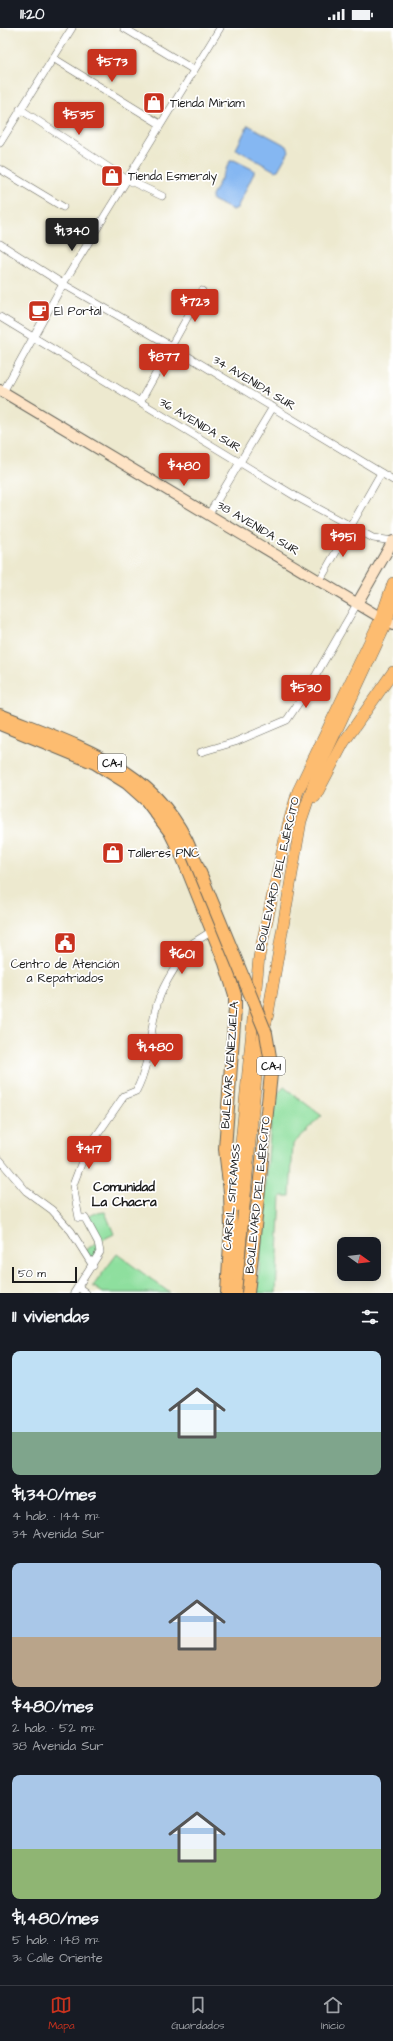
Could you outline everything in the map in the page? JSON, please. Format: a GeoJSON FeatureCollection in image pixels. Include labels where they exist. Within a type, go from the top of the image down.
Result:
{"type":"FeatureCollection","features":[{"type":"Feature","properties":{"kind":"highway","name":"BOULEVARD DEL EJÉRCITO"},"geometry":{"type":"LineString","coordinates":[[0,715],[91,752],[125,771],[147,788],[167,810],[184,836],[192,853],[266,1033],[270,1056],[270,1074],[248,1293]]}},
{"type":"Feature","properties":{"kind":"highway","name":"BULEVAR VENEZUELA"},"geometry":{"type":"LineString","coordinates":[[0,724],[95,763],[122,779],[146,800],[170,832],[182,856],[225,963],[235,995],[224,1149],[230,1192],[230,1252]]}},
{"type":"Feature","properties":{"kind":"highway","name":"BOULEVARD DEL EJÉRCITO"},"geometry":{"type":"LineString","coordinates":[[226,1293],[230,1252]]}},
{"type":"Feature","properties":{"kind":"main road","name":"38 AVENIDA SUR"},"geometry":{"type":"LineString","coordinates":[[2,391],[358,602],[387,622]]}},
{"type":"Feature","properties":{"kind":"main road"},"geometry":{"type":"LineString","coordinates":[[358,602],[393,541]]}},
{"type":"Feature","properties":{"kind":"main road"},"geometry":{"type":"LineString","coordinates":[[387,622],[393,583]]}},
{"type":"Feature","properties":{"kind":"main road","name":"CARRIL SITRAMSS"},"geometry":{"type":"LineString","coordinates":[[236,1293],[257,1061],[268,1014],[297,842],[305,810],[319,768],[387,622],[393,597]]}},
{"type":"Feature","properties":{"kind":"main road","name":"BOULEVARD DEL EJÉRCITO"},"geometry":{"type":"LineString","coordinates":[[230,1252],[258,957],[286,832],[304,777],[387,622]]}},
{"type":"Feature","properties":{"kind":"main road","name":"CARRIL SITRAMSS"},"geometry":{"type":"LineString","coordinates":[[297,842],[306,817],[344,742],[393,672]]}},
{"type":"Feature","properties":{"kind":"street"},"geometry":{"type":"LineString","coordinates":[[0,143],[20,108],[72,28]]}},
{"type":"Feature","properties":{"kind":"street"},"geometry":{"type":"LineString","coordinates":[[124,28],[194,70]]}},
{"type":"Feature","properties":{"kind":"street"},"geometry":{"type":"LineString","coordinates":[[2,391],[63,284],[126,179],[220,28]]}},
{"type":"Feature","properties":{"kind":"street"},"geometry":{"type":"LineString","coordinates":[[53,58],[160,124]]}},
{"type":"Feature","properties":{"kind":"street"},"geometry":{"type":"LineString","coordinates":[[20,108],[126,179],[162,196]]}},
{"type":"Feature","properties":{"kind":"street"},"geometry":{"type":"LineString","coordinates":[[0,169],[63,207]]}},
{"type":"Feature","properties":{"kind":"street","name":"34 AVENIDA SUR"},"geometry":{"type":"LineString","coordinates":[[0,244],[63,284],[171,346],[393,480]]}},
{"type":"Feature","properties":{"kind":"street"},"geometry":{"type":"LineString","coordinates":[[140,402],[202,291]]}},
{"type":"Feature","properties":{"kind":"street","name":"36 AVENIDA SUR"},"geometry":{"type":"LineString","coordinates":[[0,318],[240,463],[350,526],[373,538],[393,541]]}},
{"type":"Feature","properties":{"kind":"street"},"geometry":{"type":"LineString","coordinates":[[209,514],[273,408]]}},
{"type":"Feature","properties":{"kind":"street"},"geometry":{"type":"LineString","coordinates":[[320,580],[381,473]]}},
{"type":"Feature","properties":{"kind":"street"},"geometry":{"type":"LineString","coordinates":[[201,752],[234,742],[287,720],[308,689],[358,602]]}},
{"type":"Feature","properties":{"kind":"street"},"geometry":{"type":"LineString","coordinates":[[86,1293],[76,1290],[99,1255],[100,1246],[85,1218],[79,1218],[73,1185],[86,1151],[124,1096],[136,1091],[140,1084],[145,1071],[156,1006],[161,994],[188,948],[193,942],[212,931]]}},
{"type":"Feature","properties":{"kind":"street"},"geometry":{"type":"LineString","coordinates":[[0,1160],[26,1192],[52,1210],[71,1231],[92,1266]]}},
{"type":"Feature","properties":{"kind":"green space"},"geometry":{"type":"Polygon","coordinates":[[[284,1087],[322,1116],[293,1144],[290,1196],[281,1196],[276,1293],[257,1293],[273,1098],[284,1087]]]}},
{"type":"Feature","properties":{"kind":"green space"},"geometry":{"type":"Polygon","coordinates":[[[105,1212],[114,1234],[98,1242],[85,1218],[96,1213],[105,1212]]]}},
{"type":"Feature","properties":{"kind":"green space"},"geometry":{"type":"Polygon","coordinates":[[[98,1242],[100,1248],[93,1266],[84,1251],[98,1242]]]}},
{"type":"Feature","properties":{"kind":"green space"},"geometry":{"type":"Polygon","coordinates":[[[117,1254],[170,1293],[103,1293],[93,1286],[117,1254]]]}},
{"type":"Feature","properties":{"kind":"water"},"geometry":{"type":"Polygon","coordinates":[[[248,125],[287,146],[289,151],[278,170],[275,171],[236,149],[248,125]]]}},
{"type":"Feature","properties":{"kind":"water"},"geometry":{"type":"Polygon","coordinates":[[[234,160],[254,170],[254,173],[237,208],[233,210],[212,200],[212,196],[230,161],[234,160]]]}},
{"type":"Feature","properties":{"kind":"place","name":"Tienda Miriam"},"geometry":{"type":"Point","coordinates":[154,103]}},
{"type":"Feature","properties":{"kind":"place","name":"Tienda Esmeraly"},"geometry":{"type":"Point","coordinates":[112,176]}},
{"type":"Feature","properties":{"kind":"place","name":"El Portal"},"geometry":{"type":"Point","coordinates":[39,311]}},
{"type":"Feature","properties":{"kind":"place","name":"Talleres PNC"},"geometry":{"type":"Point","coordinates":[113,853]}},
{"type":"Feature","properties":{"kind":"place","name":"Centro de Atención a Repatriados"},"geometry":{"type":"Point","coordinates":[65,943]}},
{"type":"Feature","properties":{"kind":"district","name":"Comunidad La Chacra"},"geometry":{"type":"Point","coordinates":[124,1194]}}]}
